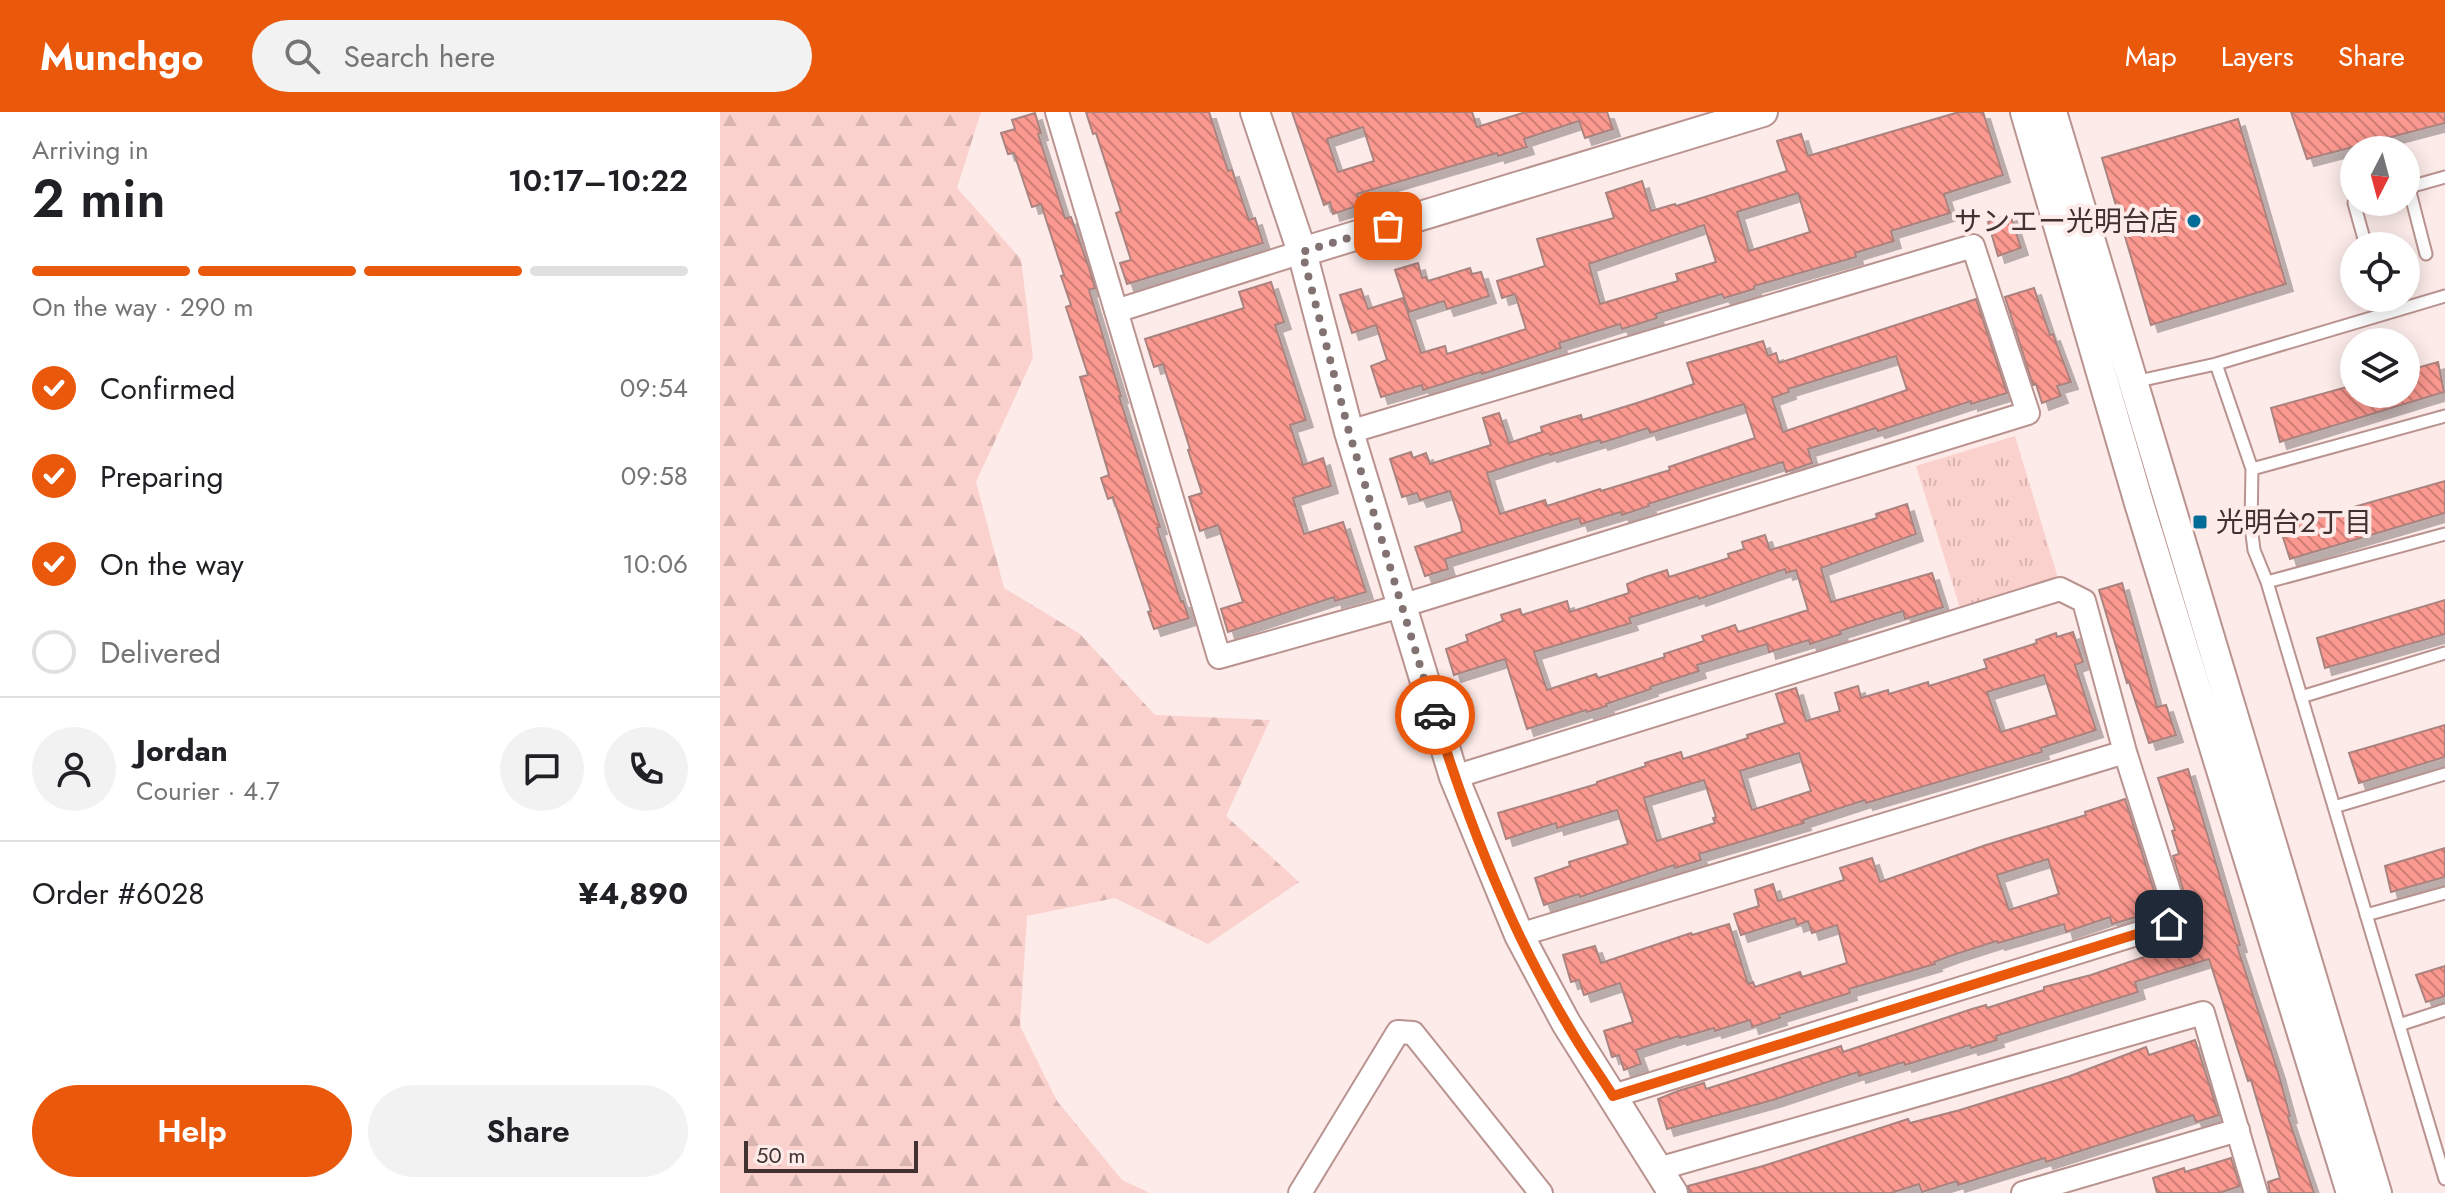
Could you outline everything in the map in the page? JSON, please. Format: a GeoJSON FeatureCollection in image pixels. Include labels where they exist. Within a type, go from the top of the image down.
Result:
{"type":"FeatureCollection","features":[{"type":"Feature","properties":{"kind":"street"},"geometry":{"type":"LineString","coordinates":[[1057,112],[1219,657],[1401,606],[2028,413],[1973,246],[1349,432]]}},
{"type":"Feature","properties":{"kind":"street"},"geometry":{"type":"LineString","coordinates":[[1255,112],[1302,252],[1349,432],[1454,777],[1519,935],[1566,1023],[1673,1193]]}},
{"type":"Feature","properties":{"kind":"street"},"geometry":{"type":"LineString","coordinates":[[1116,311],[1763,112]]}},
{"type":"Feature","properties":{"kind":"street"},"geometry":{"type":"LineString","coordinates":[[2025,112],[2139,503],[2351,1193]]}},
{"type":"Feature","properties":{"kind":"street"},"geometry":{"type":"LineString","coordinates":[[2052,112],[2377,1193]]}},
{"type":"Feature","properties":{"kind":"street"},"geometry":{"type":"LineString","coordinates":[[1454,777],[2060,589],[2084,601],[2125,752],[2176,913],[2169,924],[1613,1096]]}},
{"type":"Feature","properties":{"kind":"street"},"geometry":{"type":"LineString","coordinates":[[1519,935],[2125,752]]}},
{"type":"Feature","properties":{"kind":"street"},"geometry":{"type":"LineString","coordinates":[[1658,1169],[2203,1013],[2256,1193]]}},
{"type":"Feature","properties":{"kind":"street"},"geometry":{"type":"LineString","coordinates":[[1300,1193],[1398,1032],[1413,1033],[1541,1193]]}},
{"type":"Feature","properties":{"kind":"street"},"geometry":{"type":"LineString","coordinates":[[2023,1193],[2238,1130]]}},
{"type":"Feature","properties":{"kind":"lane"},"geometry":{"type":"LineString","coordinates":[[2420,184],[2445,177]]}},
{"type":"Feature","properties":{"kind":"lane"},"geometry":{"type":"LineString","coordinates":[[2415,216],[2426,254]]}},
{"type":"Feature","properties":{"kind":"lane"},"geometry":{"type":"LineString","coordinates":[[2133,382],[2216,364],[2445,296]]}},
{"type":"Feature","properties":{"kind":"lane"},"geometry":{"type":"LineString","coordinates":[[2216,364],[2252,469],[2251,526],[2254,550],[2267,582],[2445,1179]]}},
{"type":"Feature","properties":{"kind":"lane"},"geometry":{"type":"LineString","coordinates":[[2252,469],[2445,416]]}},
{"type":"Feature","properties":{"kind":"lane"},"geometry":{"type":"LineString","coordinates":[[2267,582],[2445,534]]}},
{"type":"Feature","properties":{"kind":"lane"},"geometry":{"type":"LineString","coordinates":[[2301,697],[2445,653]]}},
{"type":"Feature","properties":{"kind":"lane"},"geometry":{"type":"LineString","coordinates":[[2334,807],[2445,774]]}},
{"type":"Feature","properties":{"kind":"lane"},"geometry":{"type":"LineString","coordinates":[[2366,915],[2445,893]]}},
{"type":"Feature","properties":{"kind":"lane"},"geometry":{"type":"LineString","coordinates":[[2399,1025],[2445,1010]]}},
{"type":"Feature","properties":{"kind":"lane"},"geometry":{"type":"LineString","coordinates":[[2432,1135],[2445,1131]]}},
{"type":"Feature","properties":{"kind":"green space"},"geometry":{"type":"Polygon","coordinates":[[[720,112],[981,112],[957,188],[1021,259],[1033,358],[976,482],[1004,588],[1080,634],[1155,715],[1270,720],[1226,816],[1299,882],[1208,944],[1115,898],[1027,916],[1020,1026],[1057,1101],[1122,1180],[1150,1193],[720,1193],[720,112]]]}},
{"type":"Feature","properties":{"kind":"green space"},"geometry":{"type":"Polygon","coordinates":[[[2015,436],[2058,578],[1960,608],[1916,466],[2015,436]]]}},
{"type":"Feature","properties":{"kind":"building"},"geometry":{"type":"Polygon","coordinates":[[[1086,112],[1209,112],[1228,171],[1232,170],[1249,220],[1255,218],[1263,243],[1127,284],[1120,263],[1131,260],[1116,213],[1121,211],[1096,133],[1093,134],[1086,112]]]}},
{"type":"Feature","properties":{"kind":"building"},"geometry":{"type":"Polygon","coordinates":[[[1292,112],[1472,112],[1477,127],[1526,112],[1607,112],[1613,129],[1585,138],[1579,121],[1524,139],[1527,147],[1357,194],[1360,205],[1333,214],[1330,202],[1324,205],[1292,112]],[[1363,127],[1327,139],[1338,172],[1374,161],[1363,127]]]}},
{"type":"Feature","properties":{"kind":"building"},"geometry":{"type":"Polygon","coordinates":[[[1959,112],[1983,112],[2003,175],[1944,194],[1950,213],[1891,231],[1894,241],[1855,253],[1856,257],[1754,286],[1754,289],[1724,298],[1722,294],[1656,314],[1657,318],[1622,329],[1620,324],[1559,343],[1561,348],[1482,374],[1423,390],[1422,385],[1381,397],[1371,366],[1387,360],[1376,325],[1352,333],[1340,295],[1361,289],[1368,309],[1403,298],[1421,353],[1445,346],[1447,354],[1526,329],[1515,294],[1502,298],[1497,281],[1545,266],[1537,239],[1614,218],[1606,193],[1642,181],[1651,211],[1787,171],[1777,141],[1801,134],[1808,156],[1959,112]],[[1798,193],[1737,212],[1749,251],[1810,232],[1798,193]],[[1704,225],[1589,264],[1600,304],[1678,281],[1676,274],[1716,262],[1704,225]]]}},
{"type":"Feature","properties":{"kind":"building"},"geometry":{"type":"Polygon","coordinates":[[[2291,112],[2445,112],[2445,123],[2395,136],[2340,136],[2340,150],[2307,159],[2291,112]]]}},
{"type":"Feature","properties":{"kind":"building"},"geometry":{"type":"Polygon","coordinates":[[[1035,113],[1041,133],[1038,134],[1065,218],[1071,217],[1089,268],[1095,288],[1089,290],[1119,396],[1160,527],[1157,528],[1189,618],[1154,629],[1148,612],[1151,611],[1113,497],[1108,499],[1101,478],[1109,475],[1080,377],[1088,375],[1066,307],[1071,305],[1061,276],[1064,275],[1041,204],[1032,207],[1014,153],[1008,154],[1001,133],[1015,129],[1012,120],[1035,113]]]}},
{"type":"Feature","properties":{"kind":"building","name":"サンエー光明台店"},"geometry":{"type":"Polygon","coordinates":[[[2238,119],[2286,284],[2151,325],[2102,158],[2238,119]]]}},
{"type":"Feature","properties":{"kind":"building"},"geometry":{"type":"Polygon","coordinates":[[[2010,214],[2021,248],[1998,256],[1988,222],[2010,214]]]}},
{"type":"Feature","properties":{"kind":"building"},"geometry":{"type":"Polygon","coordinates":[[[1418,263],[1422,278],[1426,277],[1428,281],[1470,268],[1472,274],[1481,272],[1489,296],[1447,309],[1444,301],[1409,312],[1395,270],[1418,263]]]}},
{"type":"Feature","properties":{"kind":"building"},"geometry":{"type":"Polygon","coordinates":[[[1271,282],[1284,322],[1275,325],[1306,420],[1290,425],[1303,465],[1323,458],[1331,486],[1293,498],[1304,534],[1343,522],[1366,592],[1335,601],[1334,597],[1228,632],[1221,609],[1243,602],[1218,525],[1200,531],[1189,497],[1202,493],[1190,449],[1163,364],[1154,367],[1145,339],[1244,308],[1239,292],[1271,282]]]}},
{"type":"Feature","properties":{"kind":"building"},"geometry":{"type":"Polygon","coordinates":[[[2034,288],[2071,382],[2057,386],[2061,396],[2042,403],[2036,384],[2033,385],[2005,297],[2034,288]]]}},
{"type":"Feature","properties":{"kind":"building"},"geometry":{"type":"Polygon","coordinates":[[[1976,299],[2007,393],[1808,449],[1812,463],[1786,472],[1783,462],[1622,515],[1621,512],[1581,524],[1579,518],[1445,559],[1448,569],[1425,576],[1415,547],[1462,532],[1461,524],[1450,491],[1420,500],[1417,493],[1402,497],[1390,459],[1411,452],[1413,458],[1426,453],[1430,464],[1491,445],[1483,418],[1499,413],[1509,443],[1542,432],[1541,427],[1553,423],[1581,415],[1582,420],[1640,402],[1694,384],[1687,363],[1763,341],[1768,356],[1776,353],[1779,363],[1976,299]],[[1896,356],[1788,389],[1789,392],[1772,398],[1783,432],[1907,390],[1896,356]],[[1744,404],[1650,433],[1648,428],[1601,443],[1600,440],[1549,453],[1487,473],[1500,514],[1545,500],[1547,506],[1601,491],[1670,470],[1669,467],[1755,438],[1744,404]]]}},
{"type":"Feature","properties":{"kind":"building"},"geometry":{"type":"Polygon","coordinates":[[[2438,362],[2444,392],[2420,399],[2420,367],[2438,362]]]}},
{"type":"Feature","properties":{"kind":"building"},"geometry":{"type":"Polygon","coordinates":[[[2340,389],[2340,408],[2392,408],[2280,442],[2271,408],[2340,389]]]}},
{"type":"Feature","properties":{"kind":"building"},"geometry":{"type":"Polygon","coordinates":[[[2445,481],[2445,513],[2290,559],[2280,528],[2445,481]]]}},
{"type":"Feature","properties":{"kind":"building"},"geometry":{"type":"Polygon","coordinates":[[[1907,504],[1916,534],[1821,568],[1831,602],[1932,573],[1943,607],[1905,619],[1903,611],[1810,644],[1809,640],[1769,652],[1767,644],[1697,665],[1699,671],[1650,687],[1607,706],[1527,729],[1505,659],[1454,675],[1446,649],[1468,641],[1466,635],[1503,621],[1501,615],[1520,609],[1522,615],[1567,601],[1570,612],[1629,593],[1627,584],[1642,578],[1667,570],[1669,577],[1729,558],[1728,554],[1744,549],[1742,542],[1765,535],[1770,550],[1877,518],[1876,514],[1907,504]],[[1785,569],[1699,599],[1698,596],[1629,618],[1631,623],[1534,652],[1547,690],[1665,657],[1664,654],[1704,641],[1702,636],[1735,625],[1738,632],[1808,610],[1796,570],[1786,573],[1785,569]]]}},
{"type":"Feature","properties":{"kind":"building"},"geometry":{"type":"Polygon","coordinates":[[[2122,583],[2157,707],[2166,705],[2176,735],[2149,743],[2099,590],[2122,583]]]}},
{"type":"Feature","properties":{"kind":"building"},"geometry":{"type":"Polygon","coordinates":[[[2445,600],[2445,634],[2325,668],[2317,638],[2445,600]]]}},
{"type":"Feature","properties":{"kind":"building"},"geometry":{"type":"Polygon","coordinates":[[[2073,632],[2083,662],[2075,665],[2096,730],[2041,748],[2042,752],[1866,803],[1865,800],[1803,820],[1804,823],[1699,854],[1701,860],[1675,868],[1674,865],[1580,897],[1579,894],[1544,905],[1535,878],[1570,866],[1569,862],[1628,844],[1617,810],[1557,828],[1556,823],[1506,839],[1498,813],[1597,784],[1646,766],[1645,763],[1681,752],[1683,759],[1785,723],[1776,694],[1796,688],[1806,721],[1840,711],[1835,693],[1858,686],[1861,698],[1888,690],[1889,694],[1928,682],[1929,686],[1987,668],[1984,660],[2037,643],[2036,640],[2056,633],[2057,637],[2073,632]],[[2044,675],[1987,692],[2001,732],[2057,715],[2044,675]],[[1799,753],[1740,771],[1752,810],[1811,791],[1799,753]],[[1704,780],[1644,798],[1657,841],[1715,823],[1713,818],[1716,817],[1704,780]]]}},
{"type":"Feature","properties":{"kind":"building"},"geometry":{"type":"Polygon","coordinates":[[[2445,725],[2445,757],[2359,783],[2349,753],[2445,725]]]}},
{"type":"Feature","properties":{"kind":"building"},"geometry":{"type":"Polygon","coordinates":[[[2188,769],[2240,945],[2237,946],[2314,1193],[2270,1193],[2268,1182],[2280,1178],[2251,1080],[2248,1081],[2209,959],[2135,982],[2138,992],[1996,1036],[1997,1040],[1859,1076],[1858,1072],[1773,1100],[1667,1129],[1658,1099],[1678,1091],[1704,1083],[1706,1089],[1841,1046],[1843,1052],[2203,937],[2192,900],[2187,902],[2173,856],[2179,854],[2172,831],[2175,830],[2158,778],[2188,769]]]}},
{"type":"Feature","properties":{"kind":"building"},"geometry":{"type":"Polygon","coordinates":[[[2125,799],[2160,910],[2112,924],[2110,917],[2066,932],[2064,924],[1997,941],[1935,964],[1849,989],[1850,993],[1779,1015],[1780,1018],[1752,1027],[1750,1020],[1715,1031],[1714,1028],[1679,1036],[1636,1050],[1641,1064],[1624,1070],[1619,1055],[1612,1057],[1604,1031],[1633,1022],[1620,983],[1584,995],[1579,980],[1571,982],[1563,955],[1595,946],[1601,963],[1691,933],[1729,924],[1748,984],[1753,982],[1755,987],[1800,972],[1802,977],[1847,963],[1837,925],[1812,933],[1808,921],[1797,925],[1795,918],[1741,935],[1734,914],[1759,906],[1755,890],[1773,884],[1778,901],[1844,880],[1840,868],[1872,858],[1880,882],[1986,845],[2086,815],[2085,812],[2125,799]],[[2048,859],[1997,875],[2009,910],[2059,894],[2048,859]]]}},
{"type":"Feature","properties":{"kind":"building"},"geometry":{"type":"Polygon","coordinates":[[[2445,848],[2445,877],[2391,892],[2385,866],[2445,848]]]}},
{"type":"Feature","properties":{"kind":"building"},"geometry":{"type":"Polygon","coordinates":[[[2445,966],[2445,996],[2426,1002],[2416,975],[2445,966]]]}},
{"type":"Feature","properties":{"kind":"building"},"geometry":{"type":"Polygon","coordinates":[[[2195,1040],[2219,1115],[2196,1122],[2193,1115],[2046,1162],[2045,1158],[1958,1185],[1957,1181],[1922,1192],[1919,1184],[1891,1193],[1690,1193],[1688,1186],[1763,1166],[1908,1119],[1910,1123],[1960,1110],[2070,1076],[2146,1047],[2149,1055],[2195,1040]]]}},
{"type":"Feature","properties":{"kind":"building"},"geometry":{"type":"Polygon","coordinates":[[[2231,1158],[2240,1186],[2219,1193],[2157,1193],[2153,1178],[2231,1158]]]}},
{"type":"Feature","properties":{"kind":"way so far"},"geometry":{"type":"LineString","coordinates":[[1388,226],[1302,252],[1349,432],[1435,715]]}},
{"type":"Feature","properties":{"kind":"place","name":"サンエー光明台店"},"geometry":{"type":"Point","coordinates":[2194,221]}},
{"type":"Feature","properties":{"kind":"place","name":"光明台2丁目"},"geometry":{"type":"Point","coordinates":[2200,522]}},
{"type":"Feature","properties":{"kind":"route"},"geometry":{"type":"LineString","coordinates":[[1435,715],[1454,777],[1486,861],[1519,935],[1566,1023],[1613,1096],[2169,924]]}}]}
